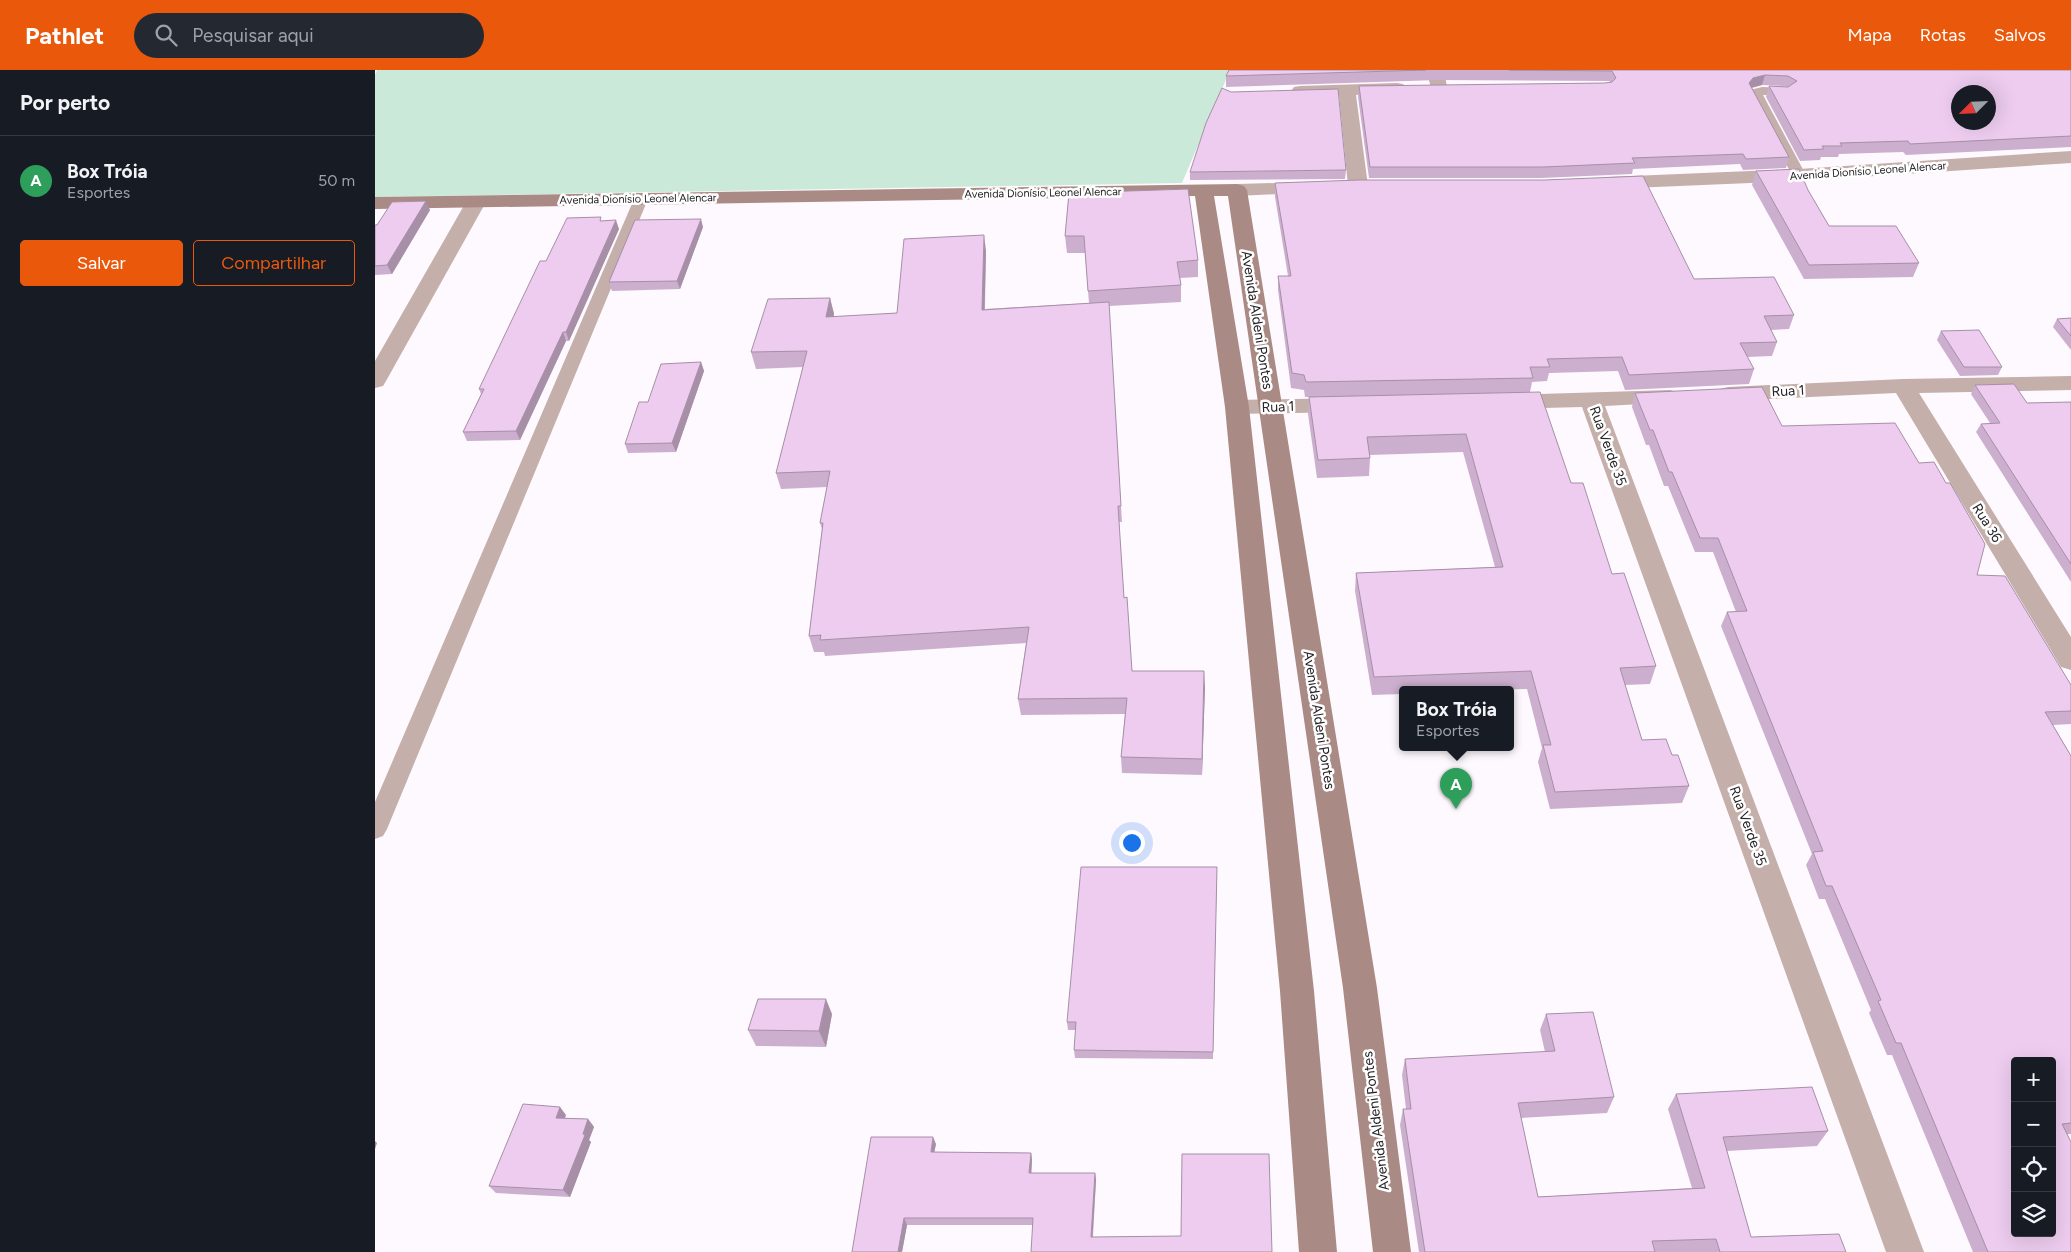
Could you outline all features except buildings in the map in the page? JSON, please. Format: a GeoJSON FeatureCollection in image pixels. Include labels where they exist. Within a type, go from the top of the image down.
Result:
{"type":"FeatureCollection","features":[{"type":"Feature","properties":{"kind":"main road","name":"Avenida Dionísio Leonel Alencar"},"geometry":{"type":"LineString","coordinates":[[375,203],[1237,190]]}},
{"type":"Feature","properties":{"kind":"main road","name":"Avenida Aldeni Pontes"},"geometry":{"type":"LineString","coordinates":[[1237,190],[1318,1252]]}},
{"type":"Feature","properties":{"kind":"main road","name":"Avenida Aldeni Pontes"},"geometry":{"type":"LineString","coordinates":[[1204,191],[1254,407],[1360,988],[1392,1252]]}},
{"type":"Feature","properties":{"kind":"street"},"geometry":{"type":"LineString","coordinates":[[1435,70],[1439,88]]}},
{"type":"Feature","properties":{"kind":"street"},"geometry":{"type":"LineString","coordinates":[[1279,91],[1458,88]]}},
{"type":"Feature","properties":{"kind":"street"},"geometry":{"type":"LineString","coordinates":[[1342,187],[1347,89]]}},
{"type":"Feature","properties":{"kind":"street","name":"Avenida Dionísio Leonel Alencar"},"geometry":{"type":"LineString","coordinates":[[1591,184],[1799,175],[2071,157]]}},
{"type":"Feature","properties":{"kind":"street","name":"Avenida Dionísio Leonel Alencar"},"geometry":{"type":"LineString","coordinates":[[1237,190],[1377,186]]}},
{"type":"Feature","properties":{"kind":"street"},"geometry":{"type":"LineString","coordinates":[[375,381],[476,202]]}},
{"type":"Feature","properties":{"kind":"street","name":"Rua 1"},"geometry":{"type":"LineString","coordinates":[[1484,402],[1591,400],[1903,386],[2070,383]]}},
{"type":"Feature","properties":{"kind":"street","name":"Rua 36"},"geometry":{"type":"LineString","coordinates":[[1903,386],[2071,660]]}},
{"type":"Feature","properties":{"kind":"street","name":"Rua Verde 35"},"geometry":{"type":"LineString","coordinates":[[1591,400],[1905,1252]]}},
{"type":"Feature","properties":{"kind":"street","name":"Rua 1"},"geometry":{"type":"LineString","coordinates":[[1254,407],[1368,404]]}},
{"type":"Feature","properties":{"kind":"lane"},"geometry":{"type":"LineString","coordinates":[[1785,92],[1762,91],[1755,93],[1799,175]]}},
{"type":"Feature","properties":{"kind":"lane"},"geometry":{"type":"LineString","coordinates":[[375,829],[641,199]]}},
{"type":"Feature","properties":{"kind":"green space"},"geometry":{"type":"Polygon","coordinates":[[[377,70],[1230,70],[1182,183],[375,197],[375,75],[377,70]]]}},
{"type":"Feature","properties":{"kind":"place","name":"Box Tróia"},"geometry":{"type":"Point","coordinates":[1456,809]}}]}
